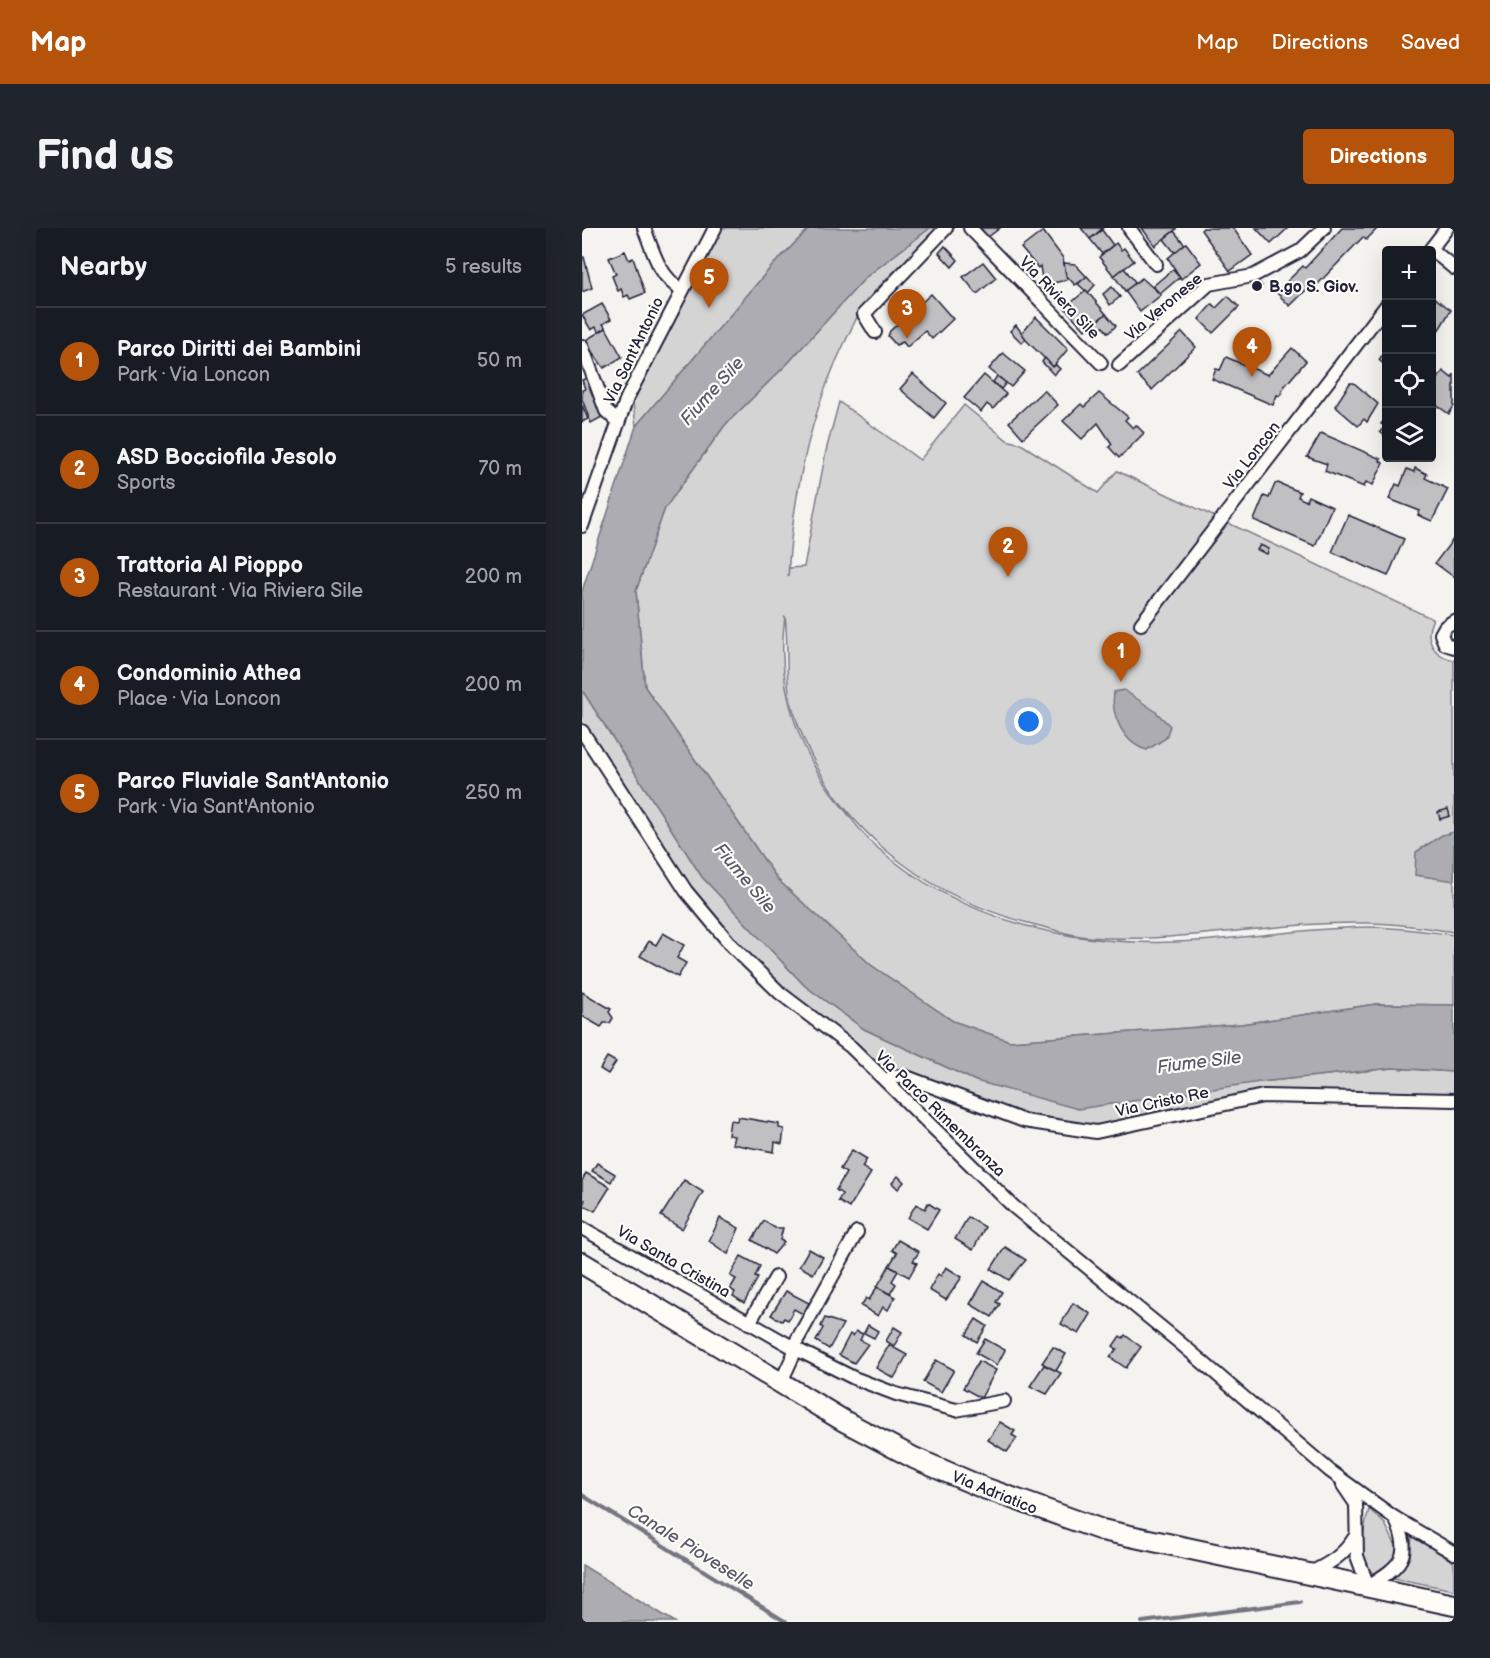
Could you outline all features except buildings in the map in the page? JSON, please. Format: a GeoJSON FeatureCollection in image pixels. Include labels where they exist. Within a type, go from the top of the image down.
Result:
{"type":"FeatureCollection","features":[{"type":"Feature","properties":{"kind":"main road","name":"Via Adriatico"},"geometry":{"type":"LineString","coordinates":[[582,1263],[844,1421],[914,1458],[1042,1510],[1102,1530],[1454,1605]]}},
{"type":"Feature","properties":{"kind":"street"},"geometry":{"type":"LineString","coordinates":[[644,228],[661,271],[668,281],[682,290]]}},
{"type":"Feature","properties":{"kind":"street","name":"Via Sant'Antonio"},"geometry":{"type":"LineString","coordinates":[[582,526],[586,499],[617,421],[714,228]]}},
{"type":"Feature","properties":{"kind":"street"},"geometry":{"type":"LineString","coordinates":[[875,332],[864,314],[946,228]]}},
{"type":"Feature","properties":{"kind":"street","name":"Via Riviera Sile"},"geometry":{"type":"LineString","coordinates":[[970,228],[1101,363]]}},
{"type":"Feature","properties":{"kind":"street"},"geometry":{"type":"LineString","coordinates":[[1129,228],[1156,264]]}},
{"type":"Feature","properties":{"kind":"street","name":"Via Veronese"},"geometry":{"type":"LineString","coordinates":[[1119,365],[1209,284],[1254,276],[1300,251],[1324,228]]}},
{"type":"Feature","properties":{"kind":"street"},"geometry":{"type":"LineString","coordinates":[[1433,246],[1447,228]]}},
{"type":"Feature","properties":{"kind":"street"},"geometry":{"type":"LineString","coordinates":[[1436,254],[1454,268]]}},
{"type":"Feature","properties":{"kind":"street","name":"Via Loncon"},"geometry":{"type":"LineString","coordinates":[[1141,624],[1382,311]]}},
{"type":"Feature","properties":{"kind":"street"},"geometry":{"type":"LineString","coordinates":[[582,345],[606,411],[617,421]]}},
{"type":"Feature","properties":{"kind":"street"},"geometry":{"type":"LineString","coordinates":[[1454,621],[1445,627],[1442,634],[1445,644],[1454,648]]}},
{"type":"Feature","properties":{"kind":"street","name":"Via Parco Rimembranza"},"geometry":{"type":"LineString","coordinates":[[582,731],[686,891],[732,946],[780,993],[851,1047],[1014,1207],[1179,1342],[1330,1471],[1395,1518],[1454,1553]]}},
{"type":"Feature","properties":{"kind":"street","name":"Via Cristo Re"},"geometry":{"type":"LineString","coordinates":[[886,1081],[892,1077],[904,1076],[1024,1121],[1096,1132],[1263,1096],[1454,1100]]}},
{"type":"Feature","properties":{"kind":"street","name":"Via Santa Cristina"},"geometry":{"type":"LineString","coordinates":[[582,1228],[796,1349],[854,1378],[896,1394],[956,1410],[1004,1401]]}},
{"type":"Feature","properties":{"kind":"street"},"geometry":{"type":"LineString","coordinates":[[781,1382],[796,1349],[797,1340],[857,1232]]}},
{"type":"Feature","properties":{"kind":"street"},"geometry":{"type":"LineString","coordinates":[[749,1323],[776,1276]]}},
{"type":"Feature","properties":{"kind":"street","name":"Via Parco Rimembranza"},"geometry":{"type":"LineString","coordinates":[[1330,1471],[1350,1492],[1356,1504],[1359,1565],[1368,1586]]}},
{"type":"Feature","properties":{"kind":"street"},"geometry":{"type":"LineString","coordinates":[[1368,1586],[1392,1571],[1403,1557],[1403,1538],[1395,1518]]}},
{"type":"Feature","properties":{"kind":"street"},"geometry":{"type":"LineString","coordinates":[[1306,1575],[1337,1559],[1356,1537]]}},
{"type":"Feature","properties":{"kind":"shaded area"},"geometry":{"type":"Polygon","coordinates":[[[722,228],[810,228],[772,266],[636,426],[633,402],[722,228]]]}},
{"type":"Feature","properties":{"kind":"shaded area"},"geometry":{"type":"Polygon","coordinates":[[[930,228],[941,228],[870,297],[858,315],[832,370],[812,427],[805,456],[794,516],[788,576],[789,568],[804,567],[826,451],[839,402],[920,460],[964,405],[1007,440],[1021,444],[1098,493],[1117,471],[1433,619],[1429,633],[1432,646],[1440,655],[1454,660],[1454,932],[1390,924],[1333,923],[1158,937],[1088,937],[1064,933],[997,914],[957,897],[920,875],[885,850],[855,820],[829,786],[808,748],[792,706],[788,684],[785,616],[783,642],[787,694],[803,743],[828,788],[869,840],[908,871],[945,894],[984,912],[1025,926],[1067,935],[1110,940],[1153,942],[1197,941],[1368,927],[1401,928],[1454,935],[1454,1005],[1376,1004],[1241,1024],[1010,1041],[953,1021],[871,965],[778,880],[645,687],[636,591],[665,508],[725,425],[788,363],[866,277],[930,228]]]}},
{"type":"Feature","properties":{"kind":"shaded area"},"geometry":{"type":"Polygon","coordinates":[[[582,690],[702,877],[805,986],[864,1029],[976,1081],[1260,1082],[1393,1068],[1454,1072],[1454,1100],[1263,1096],[1096,1132],[1024,1121],[917,1079],[886,1081],[780,993],[686,891],[582,731],[582,690]]]}},
{"type":"Feature","properties":{"kind":"shaded area"},"geometry":{"type":"Polygon","coordinates":[[[1369,1509],[1385,1524],[1397,1548],[1393,1561],[1374,1574],[1368,1568],[1362,1552],[1369,1509]]]}},
{"type":"Feature","properties":{"kind":"shaded area"},"geometry":{"type":"Polygon","coordinates":[[[1412,1536],[1454,1562],[1454,1590],[1394,1578],[1410,1557],[1412,1536]]]}},
{"type":"Feature","properties":{"kind":"water","name":"Fiume Sile"},"geometry":{"type":"Polygon","coordinates":[[[810,228],[930,228],[866,277],[788,363],[725,425],[665,508],[636,591],[645,687],[778,880],[871,965],[953,1021],[1010,1041],[1241,1024],[1376,1004],[1454,1005],[1454,1072],[1393,1068],[1260,1082],[1078,1109],[976,1081],[864,1029],[805,986],[702,877],[582,690],[582,591],[636,426],[772,266],[810,228]]]}},
{"type":"Feature","properties":{"kind":"water"},"geometry":{"type":"Polygon","coordinates":[[[1124,690],[1155,711],[1170,726],[1166,738],[1147,750],[1132,742],[1120,727],[1113,701],[1114,692],[1124,690]]]}},
{"type":"Feature","properties":{"kind":"water"},"geometry":{"type":"Polygon","coordinates":[[[1454,832],[1454,881],[1415,875],[1416,852],[1442,835],[1454,832]]]}},
{"type":"Feature","properties":{"kind":"water"},"geometry":{"type":"Polygon","coordinates":[[[582,1565],[675,1622],[582,1622],[582,1565]]]}},
{"type":"Feature","properties":{"kind":"waterway","name":"Canale Pioveselle"},"geometry":{"type":"LineString","coordinates":[[582,1495],[786,1622]]}},
{"type":"Feature","properties":{"kind":"waterway","name":"Canale Pioveselle"},"geometry":{"type":"LineString","coordinates":[[1142,1622],[1300,1602]]}},
{"type":"Feature","properties":{"kind":"place","name":"B.go S. Giov."},"geometry":{"type":"Point","coordinates":[1257,286]}},
{"type":"Feature","properties":{"kind":"place","name":"Parco Fluviale Sant'Antonio"},"geometry":{"type":"Point","coordinates":[709,308]}},
{"type":"Feature","properties":{"kind":"place","name":"Trattoria Al Pioppo"},"geometry":{"type":"Point","coordinates":[907,339]}},
{"type":"Feature","properties":{"kind":"place","name":"Condominio Athea"},"geometry":{"type":"Point","coordinates":[1252,377]}},
{"type":"Feature","properties":{"kind":"place","name":"ASD Bocciofila Jesolo"},"geometry":{"type":"Point","coordinates":[1008,577]}},
{"type":"Feature","properties":{"kind":"place","name":"Parco Diritti dei Bambini"},"geometry":{"type":"Point","coordinates":[1121,682]}}]}
